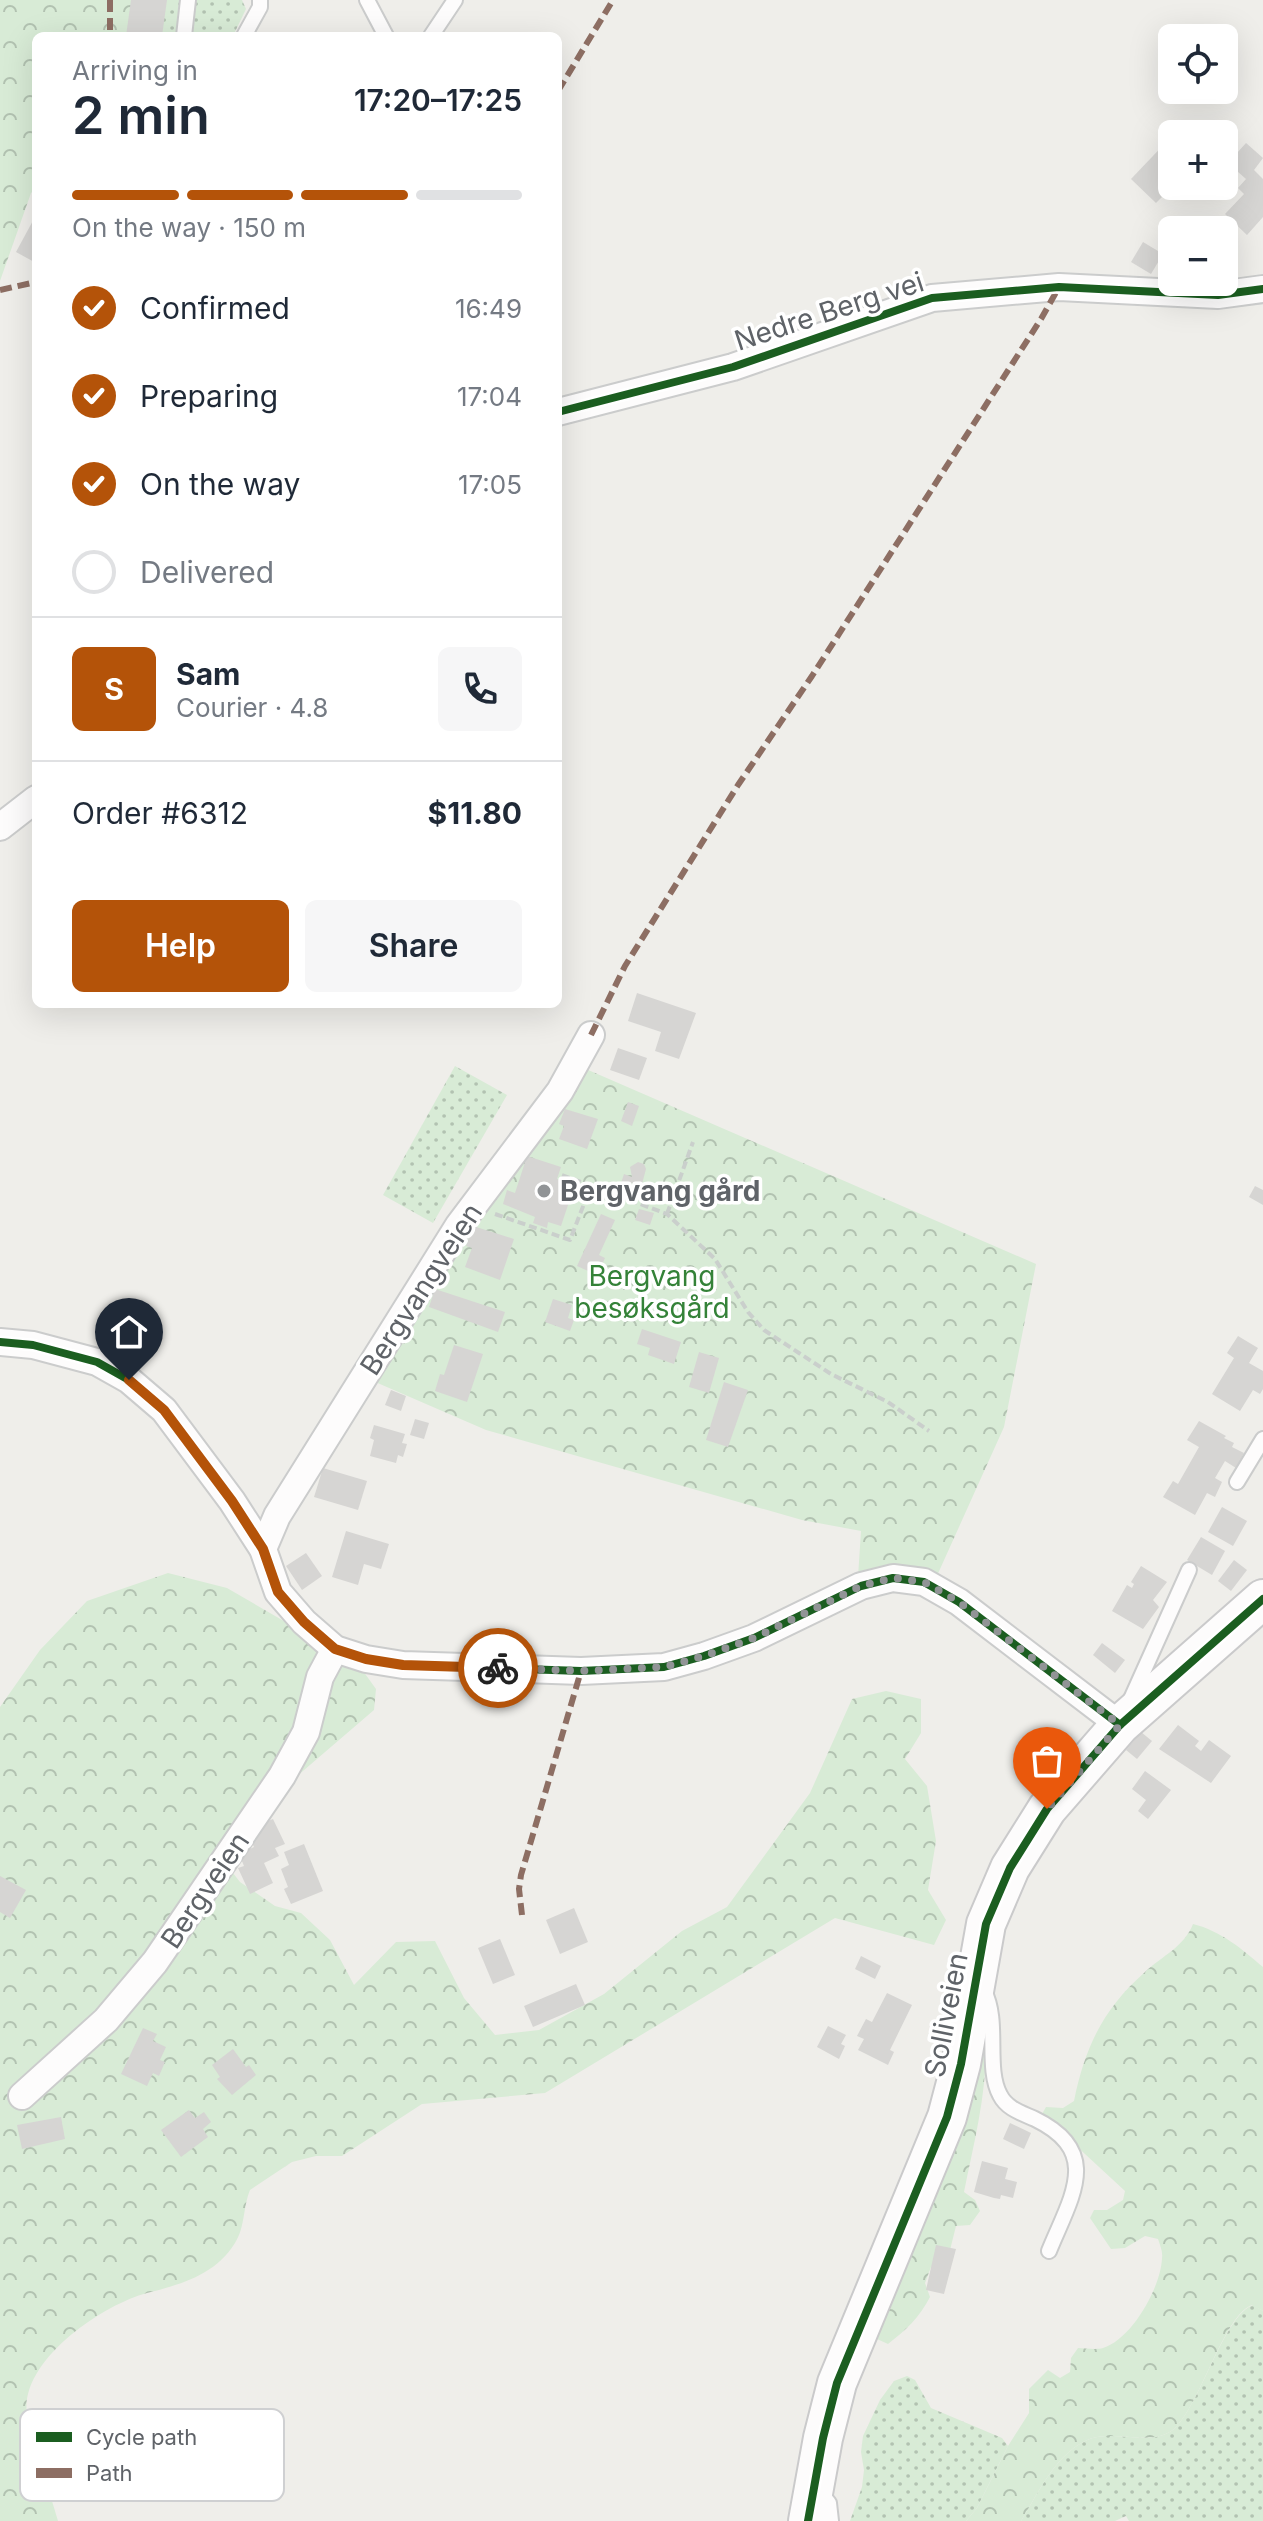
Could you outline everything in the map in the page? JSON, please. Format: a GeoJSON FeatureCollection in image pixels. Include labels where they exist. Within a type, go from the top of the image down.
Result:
{"type":"FeatureCollection","features":[{"type":"Feature","properties":{"kind":"street","name":"Nedre Berg vei"},"geometry":{"type":"LineString","coordinates":[[562,411],[733,367],[932,298],[1059,287],[1218,295],[1263,289]]}},
{"type":"Feature","properties":{"kind":"street"},"geometry":{"type":"LineString","coordinates":[[0,827],[32,802]]}},
{"type":"Feature","properties":{"kind":"street","name":"Bergvangveien"},"geometry":{"type":"LineString","coordinates":[[263,1549],[277,1516],[459,1225],[560,1091],[591,1035]]}},
{"type":"Feature","properties":{"kind":"street"},"geometry":{"type":"LineString","coordinates":[[0,1342],[33,1345],[97,1362],[129,1380],[164,1410],[232,1501],[263,1549],[278,1592],[304,1622],[335,1649],[366,1659],[403,1665],[581,1671],[664,1667],[754,1638],[861,1586],[893,1578],[924,1582],[959,1602],[1120,1725]]}},
{"type":"Feature","properties":{"kind":"street","name":"Solliveien"},"geometry":{"type":"LineString","coordinates":[[818,2511],[823,2438],[837,2383],[947,2117],[961,2064],[986,1924],[1010,1868],[1047,1809],[1120,1725],[1263,1599]]}},
{"type":"Feature","properties":{"kind":"street","name":"Bergveien"},"geometry":{"type":"LineString","coordinates":[[22,2096],[106,2020],[155,1962],[282,1776],[306,1732],[320,1677],[335,1649]]}},
{"type":"Feature","properties":{"kind":"lane"},"geometry":{"type":"LineString","coordinates":[[184,32],[188,0]]}},
{"type":"Feature","properties":{"kind":"lane"},"geometry":{"type":"LineString","coordinates":[[246,32],[260,7],[260,0]]}},
{"type":"Feature","properties":{"kind":"lane"},"geometry":{"type":"LineString","coordinates":[[367,0],[384,32]]}},
{"type":"Feature","properties":{"kind":"lane"},"geometry":{"type":"LineString","coordinates":[[434,32],[455,0]]}},
{"type":"Feature","properties":{"kind":"lane"},"geometry":{"type":"LineString","coordinates":[[1237,1482],[1263,1439]]}},
{"type":"Feature","properties":{"kind":"lane"},"geometry":{"type":"LineString","coordinates":[[1120,1725],[1189,1570]]}},
{"type":"Feature","properties":{"kind":"lane"},"geometry":{"type":"LineString","coordinates":[[976,1982],[986,1993],[991,2007],[996,2084],[1000,2096],[1020,2114],[1060,2134],[1074,2153],[1077,2167],[1073,2187],[1049,2251]]}},
{"type":"Feature","properties":{"kind":"path"},"geometry":{"type":"LineString","coordinates":[[667,1214],[693,1142]]}},
{"type":"Feature","properties":{"kind":"path"},"geometry":{"type":"LineString","coordinates":[[562,1175],[667,1214],[715,1259],[748,1312],[764,1330],[831,1374],[888,1402],[929,1431]]}},
{"type":"Feature","properties":{"kind":"path"},"geometry":{"type":"LineString","coordinates":[[475,1204],[506,1219],[570,1240],[591,1186]]}},
{"type":"Feature","properties":{"kind":"green space"},"geometry":{"type":"Polygon","coordinates":[[[0,0],[140,0],[136,32],[32,32],[32,192],[0,281],[0,0]]]}},
{"type":"Feature","properties":{"kind":"green space"},"geometry":{"type":"Polygon","coordinates":[[[140,0],[242,0],[246,9],[235,32],[136,32],[140,0]]]}},
{"type":"Feature","properties":{"kind":"green space"},"geometry":{"type":"Polygon","coordinates":[[[455,1066],[507,1095],[433,1223],[383,1195],[455,1066]]]}},
{"type":"Feature","properties":{"kind":"green space","name":"Bergvang besøksgård"},"geometry":{"type":"Polygon","coordinates":[[[579,1066],[1036,1264],[1004,1427],[936,1578],[858,1577],[861,1531],[802,1520],[486,1430],[373,1381],[579,1066]]]}},
{"type":"Feature","properties":{"kind":"green space"},"geometry":{"type":"Polygon","coordinates":[[[168,1573],[227,1588],[358,1664],[376,1689],[374,1710],[275,1795],[218,1854],[240,1882],[275,1906],[301,1913],[330,1940],[354,1985],[396,1942],[435,1941],[464,1998],[495,2035],[539,2030],[604,1994],[682,1931],[727,1907],[810,1793],[852,1699],[886,1691],[921,1699],[921,1733],[905,1759],[927,1786],[936,1841],[928,1890],[946,1920],[934,1945],[835,1918],[545,2093],[422,2104],[342,2156],[316,2156],[292,2162],[250,2190],[238,2237],[218,2263],[197,2277],[129,2299],[108,2310],[67,2338],[50,2356],[36,2375],[28,2395],[27,2409],[20,2409],[20,2501],[52,2501],[58,2521],[0,2521],[0,1707],[40,1650],[87,1601],[168,1573]]]}},
{"type":"Feature","properties":{"kind":"green space"},"geometry":{"type":"Polygon","coordinates":[[[1193,1924],[1222,1936],[1263,1967],[1263,2311],[1252,2305],[1232,2325],[1194,2400],[1175,2428],[1155,2437],[1107,2436],[1085,2441],[1056,2466],[1021,2521],[966,2521],[977,2508],[1008,2446],[1029,2413],[1029,2389],[1048,2370],[1060,2378],[1070,2372],[1071,2358],[1078,2348],[1103,2348],[1114,2343],[1134,2323],[1151,2297],[1162,2256],[1158,2239],[1145,2236],[1125,2248],[1111,2249],[1090,2218],[1094,2210],[1107,2210],[1123,2200],[1125,2191],[1057,2124],[1042,2114],[1046,2107],[1063,2108],[1074,2101],[1090,2046],[1107,2015],[1130,1986],[1178,1945],[1193,1924]]]}},
{"type":"Feature","properties":{"kind":"green space"},"geometry":{"type":"Polygon","coordinates":[[[985,2026],[983,2088],[964,2192],[975,2200],[980,2211],[970,2225],[956,2226],[947,2262],[931,2267],[925,2283],[930,2297],[926,2304],[912,2323],[888,2344],[877,2339],[879,2317],[985,2026]]]}},
{"type":"Feature","properties":{"kind":"green space"},"geometry":{"type":"Polygon","coordinates":[[[1253,2305],[1263,2311],[1263,2521],[1129,2521],[1126,2516],[1115,2521],[1021,2521],[1064,2456],[1085,2441],[1107,2436],[1155,2437],[1175,2428],[1194,2400],[1232,2325],[1242,2312],[1253,2305]]]}},
{"type":"Feature","properties":{"kind":"green space"},"geometry":{"type":"Polygon","coordinates":[[[907,2376],[915,2380],[931,2408],[1002,2438],[1008,2446],[977,2508],[966,2521],[850,2521],[862,2487],[863,2436],[880,2400],[894,2381],[907,2376]]]}},
{"type":"Feature","properties":{"kind":"building"},"geometry":{"type":"Polygon","coordinates":[[[131,0],[167,0],[163,32],[127,32],[131,0]]]}},
{"type":"Feature","properties":{"kind":"building"},"geometry":{"type":"Polygon","coordinates":[[[1246,143],[1263,158],[1254,170],[1263,179],[1263,217],[1247,235],[1238,226],[1238,216],[1225,214],[1244,194],[1238,188],[1246,179],[1238,172],[1238,152],[1246,143]]]}},
{"type":"Feature","properties":{"kind":"building"},"geometry":{"type":"Polygon","coordinates":[[[1158,151],[1159,200],[1156,203],[1131,179],[1158,151]]]}},
{"type":"Feature","properties":{"kind":"building"},"geometry":{"type":"Polygon","coordinates":[[[32,222],[32,261],[16,252],[32,222]]]}},
{"type":"Feature","properties":{"kind":"building"},"geometry":{"type":"Polygon","coordinates":[[[1143,242],[1158,251],[1158,262],[1151,274],[1131,262],[1143,242]]]}},
{"type":"Feature","properties":{"kind":"building"},"geometry":{"type":"Polygon","coordinates":[[[637,993],[696,1013],[679,1059],[655,1051],[661,1032],[628,1021],[637,993]]]}},
{"type":"Feature","properties":{"kind":"building"},"geometry":{"type":"Polygon","coordinates":[[[618,1048],[647,1058],[639,1080],[610,1070],[618,1048]]]}},
{"type":"Feature","properties":{"kind":"building"},"geometry":{"type":"Polygon","coordinates":[[[628,1102],[639,1106],[632,1126],[621,1121],[628,1102]]]}},
{"type":"Feature","properties":{"kind":"building"},"geometry":{"type":"Polygon","coordinates":[[[565,1109],[598,1119],[587,1149],[559,1139],[564,1126],[559,1124],[565,1109]]]}},
{"type":"Feature","properties":{"kind":"building","name":"Bergvang gård"},"geometry":{"type":"Polygon","coordinates":[[[527,1156],[561,1167],[557,1179],[575,1184],[561,1226],[548,1222],[547,1228],[533,1223],[535,1217],[503,1204],[507,1190],[515,1193],[527,1156]]]}},
{"type":"Feature","properties":{"kind":"building"},"geometry":{"type":"Polygon","coordinates":[[[638,1162],[644,1164],[646,1169],[642,1184],[628,1183],[624,1194],[618,1192],[624,1174],[632,1177],[630,1167],[638,1162]]]}},
{"type":"Feature","properties":{"kind":"building"},"geometry":{"type":"Polygon","coordinates":[[[1255,1186],[1263,1190],[1263,1205],[1249,1197],[1255,1186]]]}},
{"type":"Feature","properties":{"kind":"building"},"geometry":{"type":"Polygon","coordinates":[[[639,1209],[654,1213],[650,1225],[635,1220],[639,1209]]]}},
{"type":"Feature","properties":{"kind":"building"},"geometry":{"type":"Polygon","coordinates":[[[601,1214],[615,1220],[599,1255],[605,1258],[597,1275],[577,1266],[601,1214]]]}},
{"type":"Feature","properties":{"kind":"building"},"geometry":{"type":"Polygon","coordinates":[[[473,1226],[514,1239],[500,1280],[465,1267],[472,1248],[466,1246],[473,1226]]]}},
{"type":"Feature","properties":{"kind":"building"},"geometry":{"type":"Polygon","coordinates":[[[435,1289],[505,1312],[498,1332],[429,1307],[435,1289]]]}},
{"type":"Feature","properties":{"kind":"building"},"geometry":{"type":"Polygon","coordinates":[[[553,1299],[572,1305],[568,1318],[574,1320],[570,1331],[545,1322],[553,1299]]]}},
{"type":"Feature","properties":{"kind":"building"},"geometry":{"type":"Polygon","coordinates":[[[642,1329],[681,1342],[674,1364],[648,1355],[650,1348],[637,1344],[642,1329]]]}},
{"type":"Feature","properties":{"kind":"building"},"geometry":{"type":"Polygon","coordinates":[[[1238,1336],[1258,1348],[1249,1363],[1263,1371],[1263,1389],[1260,1394],[1253,1390],[1240,1411],[1212,1394],[1234,1358],[1227,1353],[1238,1336]]]}},
{"type":"Feature","properties":{"kind":"building"},"geometry":{"type":"Polygon","coordinates":[[[454,1345],[483,1354],[467,1402],[435,1391],[454,1345]]]}},
{"type":"Feature","properties":{"kind":"building"},"geometry":{"type":"Polygon","coordinates":[[[699,1352],[719,1358],[709,1393],[689,1387],[699,1352]]]}},
{"type":"Feature","properties":{"kind":"building"},"geometry":{"type":"Polygon","coordinates":[[[724,1382],[748,1390],[728,1447],[706,1440],[724,1382]]]}},
{"type":"Feature","properties":{"kind":"building"},"geometry":{"type":"Polygon","coordinates":[[[391,1390],[406,1396],[401,1411],[385,1405],[391,1390]]]}},
{"type":"Feature","properties":{"kind":"building"},"geometry":{"type":"Polygon","coordinates":[[[415,1419],[429,1423],[424,1439],[410,1435],[415,1419]]]}},
{"type":"Feature","properties":{"kind":"building"},"geometry":{"type":"Polygon","coordinates":[[[1199,1421],[1226,1436],[1224,1438],[1234,1443],[1232,1447],[1244,1453],[1236,1468],[1225,1461],[1215,1478],[1222,1482],[1215,1497],[1207,1493],[1195,1515],[1163,1497],[1173,1481],[1178,1484],[1199,1447],[1187,1440],[1199,1421]]]}},
{"type":"Feature","properties":{"kind":"building"},"geometry":{"type":"Polygon","coordinates":[[[374,1425],[405,1434],[402,1443],[407,1444],[403,1457],[398,1455],[396,1463],[370,1456],[374,1425]]]}},
{"type":"Feature","properties":{"kind":"building"},"geometry":{"type":"Polygon","coordinates":[[[323,1468],[367,1481],[358,1510],[314,1497],[323,1468]]]}},
{"type":"Feature","properties":{"kind":"building"},"geometry":{"type":"Polygon","coordinates":[[[1222,1507],[1247,1521],[1233,1546],[1208,1532],[1222,1507]]]}},
{"type":"Feature","properties":{"kind":"building"},"geometry":{"type":"Polygon","coordinates":[[[346,1531],[389,1544],[381,1569],[364,1564],[358,1585],[332,1577],[346,1531]]]}},
{"type":"Feature","properties":{"kind":"building"},"geometry":{"type":"Polygon","coordinates":[[[1201,1537],[1225,1551],[1212,1575],[1187,1560],[1201,1537]]]}},
{"type":"Feature","properties":{"kind":"building"},"geometry":{"type":"Polygon","coordinates":[[[306,1553],[322,1576],[302,1590],[286,1566],[306,1553]]]}},
{"type":"Feature","properties":{"kind":"building"},"geometry":{"type":"Polygon","coordinates":[[[1234,1560],[1247,1570],[1231,1591],[1218,1581],[1234,1560]]]}},
{"type":"Feature","properties":{"kind":"building"},"geometry":{"type":"Polygon","coordinates":[[[1141,1566],[1167,1582],[1153,1600],[1159,1607],[1143,1629],[1112,1611],[1127,1585],[1132,1588],[1134,1584],[1131,1582],[1141,1566]]]}},
{"type":"Feature","properties":{"kind":"building"},"geometry":{"type":"Polygon","coordinates":[[[1102,1643],[1125,1660],[1115,1673],[1093,1655],[1102,1643]]]}},
{"type":"Feature","properties":{"kind":"building"},"geometry":{"type":"Polygon","coordinates":[[[1178,1725],[1199,1741],[1195,1746],[1201,1751],[1209,1740],[1231,1756],[1211,1783],[1159,1749],[1178,1725]]]}},
{"type":"Feature","properties":{"kind":"building"},"geometry":{"type":"Polygon","coordinates":[[[1141,1732],[1152,1741],[1137,1759],[1126,1750],[1141,1732]]]}},
{"type":"Feature","properties":{"kind":"building"},"geometry":{"type":"Polygon","coordinates":[[[1145,1771],[1171,1790],[1148,1819],[1138,1811],[1146,1800],[1132,1789],[1145,1771]]]}},
{"type":"Feature","properties":{"kind":"building"},"geometry":{"type":"Polygon","coordinates":[[[273,1819],[285,1844],[275,1848],[279,1856],[264,1863],[273,1883],[250,1894],[238,1868],[244,1866],[239,1854],[254,1847],[249,1837],[256,1826],[273,1819]]]}},
{"type":"Feature","properties":{"kind":"building"},"geometry":{"type":"Polygon","coordinates":[[[304,1844],[323,1891],[291,1904],[284,1889],[288,1887],[281,1869],[289,1865],[284,1852],[304,1844]]]}},
{"type":"Feature","properties":{"kind":"building"},"geometry":{"type":"Polygon","coordinates":[[[0,1876],[26,1890],[10,1918],[0,1912],[0,1876]]]}},
{"type":"Feature","properties":{"kind":"building"},"geometry":{"type":"Polygon","coordinates":[[[574,1908],[588,1942],[560,1954],[546,1920],[574,1908]]]}},
{"type":"Feature","properties":{"kind":"building"},"geometry":{"type":"Polygon","coordinates":[[[500,1939],[515,1975],[493,1984],[478,1948],[500,1939]]]}},
{"type":"Feature","properties":{"kind":"building"},"geometry":{"type":"Polygon","coordinates":[[[861,1956],[881,1966],[875,1979],[855,1969],[861,1956]]]}},
{"type":"Feature","properties":{"kind":"building"},"geometry":{"type":"Polygon","coordinates":[[[576,1984],[585,2005],[533,2027],[524,2006],[576,1984]]]}},
{"type":"Feature","properties":{"kind":"building"},"geometry":{"type":"Polygon","coordinates":[[[887,1993],[912,2005],[890,2050],[894,2052],[888,2065],[858,2050],[864,2039],[857,2036],[866,2019],[872,2022],[887,1993]]]}},
{"type":"Feature","properties":{"kind":"building"},"geometry":{"type":"Polygon","coordinates":[[[828,2026],[846,2035],[839,2059],[817,2047],[828,2026]]]}},
{"type":"Feature","properties":{"kind":"building"},"geometry":{"type":"Polygon","coordinates":[[[143,2028],[157,2034],[153,2041],[166,2047],[160,2060],[165,2062],[159,2076],[153,2073],[147,2086],[121,2074],[143,2028]]]}},
{"type":"Feature","properties":{"kind":"building"},"geometry":{"type":"Polygon","coordinates":[[[233,2049],[256,2075],[232,2095],[217,2079],[220,2077],[212,2065],[233,2049]]]}},
{"type":"Feature","properties":{"kind":"building"},"geometry":{"type":"Polygon","coordinates":[[[189,2110],[195,2118],[204,2112],[211,2122],[203,2129],[208,2137],[181,2157],[161,2130],[189,2110]]]}},
{"type":"Feature","properties":{"kind":"building"},"geometry":{"type":"Polygon","coordinates":[[[61,2117],[65,2139],[22,2149],[17,2125],[61,2117]]]}},
{"type":"Feature","properties":{"kind":"building"},"geometry":{"type":"Polygon","coordinates":[[[1010,2123],[1031,2133],[1024,2149],[1003,2139],[1010,2123]]]}},
{"type":"Feature","properties":{"kind":"building"},"geometry":{"type":"Polygon","coordinates":[[[982,2161],[1008,2168],[1005,2179],[1017,2182],[1013,2198],[1001,2195],[1000,2199],[974,2192],[982,2161]]]}},
{"type":"Feature","properties":{"kind":"building"},"geometry":{"type":"Polygon","coordinates":[[[936,2245],[956,2249],[944,2294],[926,2290],[936,2245]]]}},
{"type":"Feature","properties":{"kind":"marked path"},"geometry":{"type":"LineString","coordinates":[[110,0],[110,32]]}},
{"type":"Feature","properties":{"kind":"marked path"},"geometry":{"type":"LineString","coordinates":[[562,84],[613,0]]}},
{"type":"Feature","properties":{"kind":"marked path"},"geometry":{"type":"LineString","coordinates":[[0,290],[32,283]]}},
{"type":"Feature","properties":{"kind":"marked path"},"geometry":{"type":"LineString","coordinates":[[591,1035],[625,966],[738,785],[812,676],[1059,287]]}},
{"type":"Feature","properties":{"kind":"marked path"},"geometry":{"type":"LineString","coordinates":[[522,1915],[521,1875],[581,1671]]}},
{"type":"Feature","properties":{"kind":"cycle path"},"geometry":{"type":"LineString","coordinates":[[562,411],[733,367],[932,298],[1059,287],[1218,295],[1263,289]]}},
{"type":"Feature","properties":{"kind":"cycle path"},"geometry":{"type":"LineString","coordinates":[[0,1342],[33,1345],[97,1362],[129,1380],[164,1410],[232,1501],[263,1549],[278,1592],[304,1622],[335,1649],[366,1659],[403,1665],[581,1671],[664,1667],[754,1638],[861,1586],[893,1578],[924,1582],[959,1602],[1120,1725]]}},
{"type":"Feature","properties":{"kind":"cycle path"},"geometry":{"type":"LineString","coordinates":[[808,2521],[837,2383],[947,2117],[961,2064],[986,1924],[1010,1868],[1047,1809],[1120,1725],[1263,1599]]}},
{"type":"Feature","properties":{"kind":"way so far"},"geometry":{"type":"LineString","coordinates":[[498,1668],[581,1671],[664,1667],[754,1638],[861,1586],[893,1578],[924,1582],[959,1602],[1120,1725],[1047,1809]]}},
{"type":"Feature","properties":{"kind":"place","name":"Bergvang gård"},"geometry":{"type":"Point","coordinates":[544,1191]}},
{"type":"Feature","properties":{"kind":"route"},"geometry":{"type":"LineString","coordinates":[[129,1380],[164,1410],[232,1501],[263,1549],[278,1592],[304,1622],[335,1649],[366,1659],[403,1665],[498,1668]]}}]}
